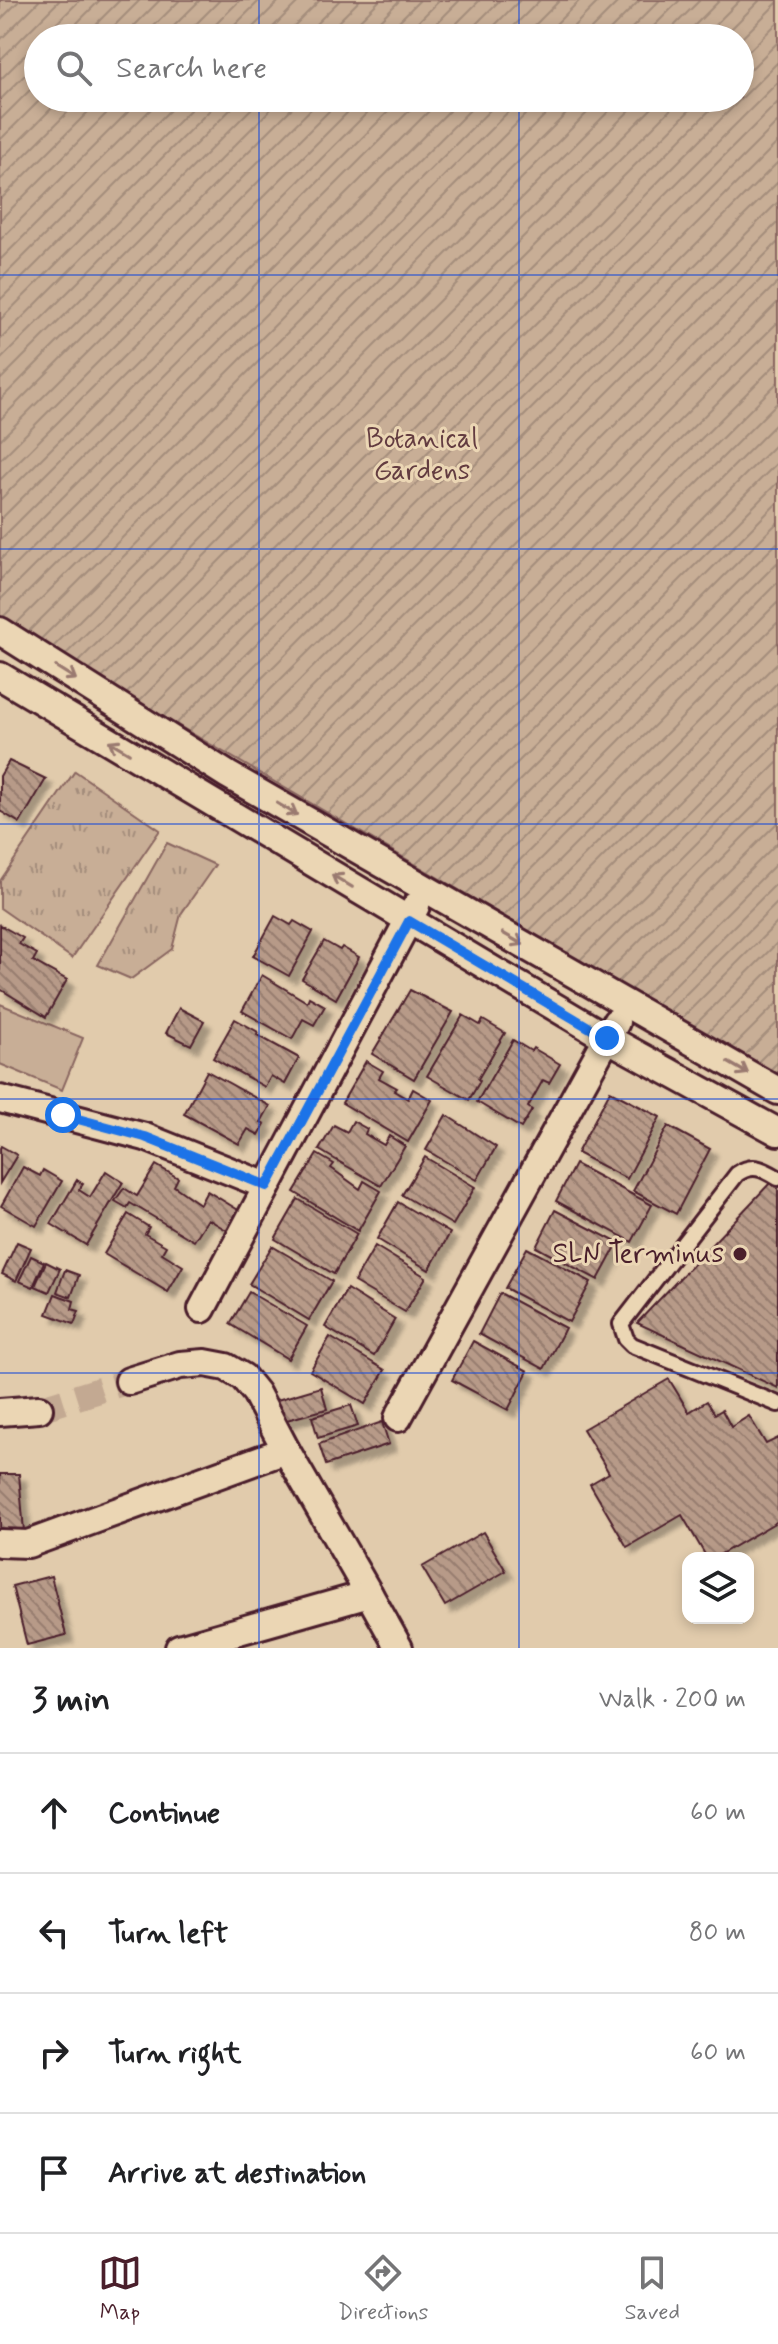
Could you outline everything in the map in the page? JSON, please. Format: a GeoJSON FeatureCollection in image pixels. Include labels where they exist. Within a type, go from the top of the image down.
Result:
{"type":"FeatureCollection","features":[{"type":"Feature","properties":{"kind":"street"},"geometry":{"type":"LineString","coordinates":[[0,631],[228,775],[778,1091]]}},
{"type":"Feature","properties":{"kind":"street"},"geometry":{"type":"LineString","coordinates":[[0,676],[607,1038],[778,1132]]}},
{"type":"Feature","properties":{"kind":"street"},"geometry":{"type":"LineString","coordinates":[[202,1309],[426,889]]}},
{"type":"Feature","properties":{"kind":"street"},"geometry":{"type":"LineString","coordinates":[[398,1418],[626,1004]]}},
{"type":"Feature","properties":{"kind":"street"},"geometry":{"type":"LineString","coordinates":[[0,1099],[145,1137],[267,1186]]}},
{"type":"Feature","properties":{"kind":"street"},"geometry":{"type":"LineString","coordinates":[[129,1381],[180,1365],[205,1363],[226,1367],[243,1377],[256,1393],[399,1648]]}},
{"type":"Feature","properties":{"kind":"street"},"geometry":{"type":"LineString","coordinates":[[0,1412],[39,1409]]}},
{"type":"Feature","properties":{"kind":"street"},"geometry":{"type":"LineString","coordinates":[[0,1543],[28,1544],[286,1450]]}},
{"type":"Feature","properties":{"kind":"street"},"geometry":{"type":"LineString","coordinates":[[179,1648],[369,1594]]}},
{"type":"Feature","properties":{"kind":"lane"},"geometry":{"type":"LineString","coordinates":[[778,1178],[753,1167],[737,1174],[621,1324],[626,1339],[632,1345],[778,1404]]}},
{"type":"Feature","properties":{"kind":"green space","name":"Botanical Gardens"},"geometry":{"type":"Polygon","coordinates":[[[0,0],[778,0],[778,1077],[0,621],[0,0]]]}},
{"type":"Feature","properties":{"kind":"green space"},"geometry":{"type":"Polygon","coordinates":[[[75,771],[160,830],[72,958],[0,908],[0,881],[75,771]]]}},
{"type":"Feature","properties":{"kind":"green space"},"geometry":{"type":"Polygon","coordinates":[[[167,843],[215,865],[181,914],[172,949],[131,979],[98,965],[167,843]]]}},
{"type":"Feature","properties":{"kind":"green space"},"geometry":{"type":"Polygon","coordinates":[[[0,1004],[83,1038],[62,1090],[0,1064],[0,1004]]]}},
{"type":"Feature","properties":{"kind":"building"},"geometry":{"type":"Polygon","coordinates":[[[9,761],[46,779],[20,823],[0,811],[0,776],[9,761]]]}},
{"type":"Feature","properties":{"kind":"building"},"geometry":{"type":"Polygon","coordinates":[[[275,916],[291,925],[294,921],[313,932],[289,976],[253,956],[275,916]]]}},
{"type":"Feature","properties":{"kind":"building"},"geometry":{"type":"Polygon","coordinates":[[[0,925],[23,938],[19,944],[37,954],[33,961],[67,980],[46,1017],[0,989],[0,925]]]}},
{"type":"Feature","properties":{"kind":"building"},"geometry":{"type":"Polygon","coordinates":[[[324,941],[359,957],[336,999],[302,979],[324,941]]]}},
{"type":"Feature","properties":{"kind":"building"},"geometry":{"type":"Polygon","coordinates":[[[262,975],[307,1002],[309,997],[325,1006],[314,1025],[303,1019],[292,1039],[242,1011],[262,975]]]}},
{"type":"Feature","properties":{"kind":"building"},"geometry":{"type":"Polygon","coordinates":[[[410,990],[453,1012],[414,1079],[372,1054],[410,990]]]}},
{"type":"Feature","properties":{"kind":"building"},"geometry":{"type":"Polygon","coordinates":[[[179,1008],[204,1021],[191,1045],[166,1033],[179,1008]]]}},
{"type":"Feature","properties":{"kind":"building"},"geometry":{"type":"Polygon","coordinates":[[[463,1015],[480,1025],[483,1020],[505,1033],[469,1100],[427,1076],[463,1015]]]}},
{"type":"Feature","properties":{"kind":"building"},"geometry":{"type":"Polygon","coordinates":[[[235,1019],[299,1058],[285,1084],[271,1076],[265,1087],[213,1058],[235,1019]]]}},
{"type":"Feature","properties":{"kind":"building"},"geometry":{"type":"Polygon","coordinates":[[[513,1040],[560,1064],[549,1083],[543,1080],[528,1107],[532,1110],[521,1128],[477,1102],[513,1040]]]}},
{"type":"Feature","properties":{"kind":"building"},"geometry":{"type":"Polygon","coordinates":[[[366,1061],[383,1071],[379,1078],[397,1088],[394,1091],[408,1099],[413,1089],[432,1100],[408,1142],[342,1103],[366,1061]]]}},
{"type":"Feature","properties":{"kind":"building"},"geometry":{"type":"Polygon","coordinates":[[[207,1071],[270,1106],[261,1122],[265,1124],[259,1135],[248,1129],[239,1144],[184,1114],[207,1071]]]}},
{"type":"Feature","properties":{"kind":"building"},"geometry":{"type":"Polygon","coordinates":[[[610,1091],[660,1117],[627,1179],[577,1153],[610,1091]]]}},
{"type":"Feature","properties":{"kind":"building"},"geometry":{"type":"Polygon","coordinates":[[[446,1115],[496,1147],[477,1180],[426,1150],[446,1115]]]}},
{"type":"Feature","properties":{"kind":"building"},"geometry":{"type":"Polygon","coordinates":[[[353,1121],[367,1129],[365,1134],[384,1145],[389,1136],[405,1146],[381,1186],[319,1150],[334,1125],[347,1132],[353,1121]]]}},
{"type":"Feature","properties":{"kind":"building"},"geometry":{"type":"Polygon","coordinates":[[[668,1126],[710,1149],[676,1214],[633,1191],[668,1126]]]}},
{"type":"Feature","properties":{"kind":"building"},"geometry":{"type":"Polygon","coordinates":[[[0,1148],[17,1155],[0,1183],[0,1148]]]}},
{"type":"Feature","properties":{"kind":"building"},"geometry":{"type":"Polygon","coordinates":[[[317,1154],[334,1164],[331,1168],[360,1189],[364,1181],[381,1191],[358,1231],[294,1192],[317,1154]]]}},
{"type":"Feature","properties":{"kind":"building"},"geometry":{"type":"Polygon","coordinates":[[[425,1157],[475,1187],[453,1225],[402,1195],[425,1157]]]}},
{"type":"Feature","properties":{"kind":"building"},"geometry":{"type":"Polygon","coordinates":[[[575,1164],[652,1205],[632,1242],[556,1201],[575,1164]]]}},
{"type":"Feature","properties":{"kind":"building"},"geometry":{"type":"Polygon","coordinates":[[[156,1165],[178,1178],[174,1186],[200,1204],[207,1191],[240,1211],[228,1231],[208,1219],[194,1241],[130,1203],[127,1208],[115,1201],[124,1188],[137,1196],[156,1165]]]}},
{"type":"Feature","properties":{"kind":"building"},"geometry":{"type":"Polygon","coordinates":[[[23,1167],[40,1176],[43,1170],[62,1181],[36,1226],[1,1206],[23,1167]]]}},
{"type":"Feature","properties":{"kind":"building"},"geometry":{"type":"Polygon","coordinates":[[[106,1171],[123,1182],[86,1245],[51,1224],[77,1180],[83,1184],[79,1190],[90,1197],[106,1171]]]}},
{"type":"Feature","properties":{"kind":"building","name":"SLN Terminus"},"geometry":{"type":"Polygon","coordinates":[[[771,1182],[778,1185],[778,1388],[637,1323],[771,1182]]]}},
{"type":"Feature","properties":{"kind":"building"},"geometry":{"type":"Polygon","coordinates":[[[298,1199],[357,1234],[334,1274],[275,1239],[298,1199]]]}},
{"type":"Feature","properties":{"kind":"building"},"geometry":{"type":"Polygon","coordinates":[[[398,1202],[450,1233],[429,1270],[377,1239],[398,1202]]]}},
{"type":"Feature","properties":{"kind":"building"},"geometry":{"type":"Polygon","coordinates":[[[555,1210],[618,1243],[598,1280],[536,1247],[555,1210]]]}},
{"type":"Feature","properties":{"kind":"building"},"geometry":{"type":"Polygon","coordinates":[[[128,1214],[149,1227],[145,1234],[166,1246],[162,1253],[183,1266],[168,1292],[104,1254],[128,1214]]]}},
{"type":"Feature","properties":{"kind":"building"},"geometry":{"type":"Polygon","coordinates":[[[17,1242],[31,1248],[16,1281],[2,1274],[17,1242]]]}},
{"type":"Feature","properties":{"kind":"building"},"geometry":{"type":"Polygon","coordinates":[[[272,1246],[332,1281],[309,1320],[249,1284],[272,1246]]]}},
{"type":"Feature","properties":{"kind":"building"},"geometry":{"type":"Polygon","coordinates":[[[375,1246],[426,1277],[405,1312],[354,1282],[375,1246]]]}},
{"type":"Feature","properties":{"kind":"building"},"geometry":{"type":"Polygon","coordinates":[[[527,1248],[591,1282],[569,1322],[505,1288],[527,1248]]]}},
{"type":"Feature","properties":{"kind":"building"},"geometry":{"type":"Polygon","coordinates":[[[31,1256],[44,1262],[33,1287],[19,1281],[31,1256]]]}},
{"type":"Feature","properties":{"kind":"building"},"geometry":{"type":"Polygon","coordinates":[[[46,1262],[60,1269],[49,1292],[35,1286],[46,1262]]]}},
{"type":"Feature","properties":{"kind":"building"},"geometry":{"type":"Polygon","coordinates":[[[65,1270],[79,1275],[71,1297],[57,1292],[65,1270]]]}},
{"type":"Feature","properties":{"kind":"building"},"geometry":{"type":"Polygon","coordinates":[[[347,1289],[395,1319],[374,1356],[325,1327],[347,1289]]]}},
{"type":"Feature","properties":{"kind":"building"},"geometry":{"type":"Polygon","coordinates":[[[249,1292],[307,1326],[288,1359],[230,1324],[249,1292]]]}},
{"type":"Feature","properties":{"kind":"building"},"geometry":{"type":"Polygon","coordinates":[[[500,1293],[565,1328],[544,1369],[479,1334],[500,1293]]]}},
{"type":"Feature","properties":{"kind":"building"},"geometry":{"type":"Polygon","coordinates":[[[55,1294],[74,1301],[72,1309],[79,1311],[74,1324],[47,1314],[55,1294]]]}},
{"type":"Feature","properties":{"kind":"building"},"geometry":{"type":"Polygon","coordinates":[[[330,1337],[385,1370],[365,1404],[310,1371],[330,1337]]]}},
{"type":"Feature","properties":{"kind":"building"},"geometry":{"type":"Polygon","coordinates":[[[473,1341],[528,1371],[508,1410],[452,1380],[473,1341]]]}},
{"type":"Feature","properties":{"kind":"building"},"geometry":{"type":"Polygon","coordinates":[[[669,1379],[689,1412],[707,1401],[715,1414],[722,1410],[731,1427],[749,1416],[766,1444],[778,1438],[778,1521],[724,1552],[704,1552],[682,1515],[627,1547],[590,1484],[609,1473],[583,1429],[669,1379]]]}},
{"type":"Feature","properties":{"kind":"building"},"geometry":{"type":"Polygon","coordinates":[[[321,1387],[327,1409],[283,1421],[277,1400],[321,1387]]]}},
{"type":"Feature","properties":{"kind":"building"},"geometry":{"type":"Polygon","coordinates":[[[351,1405],[358,1426],[318,1438],[312,1417],[351,1405]]]}},
{"type":"Feature","properties":{"kind":"building"},"geometry":{"type":"Polygon","coordinates":[[[382,1422],[389,1444],[326,1465],[319,1444],[382,1422]]]}},
{"type":"Feature","properties":{"kind":"building"},"geometry":{"type":"Polygon","coordinates":[[[0,1474],[19,1474],[24,1531],[0,1531],[0,1474]]]}},
{"type":"Feature","properties":{"kind":"building"},"geometry":{"type":"Polygon","coordinates":[[[483,1532],[506,1571],[445,1606],[422,1567],[483,1532]]]}},
{"type":"Feature","properties":{"kind":"building"},"geometry":{"type":"Polygon","coordinates":[[[51,1576],[66,1635],[27,1645],[12,1586],[51,1576]]]}},
{"type":"Feature","properties":{"kind":"tunnel"},"geometry":{"type":"LineString","coordinates":[[39,1409],[129,1381]]}},
{"type":"Feature","properties":{"kind":"place","name":"SLN Terminus"},"geometry":{"type":"Point","coordinates":[740,1254]}},
{"type":"Feature","properties":{"kind":"route"},"geometry":{"type":"LineString","coordinates":[[63,1115],[145,1137],[267,1186],[409,921],[607,1038]]}}]}
